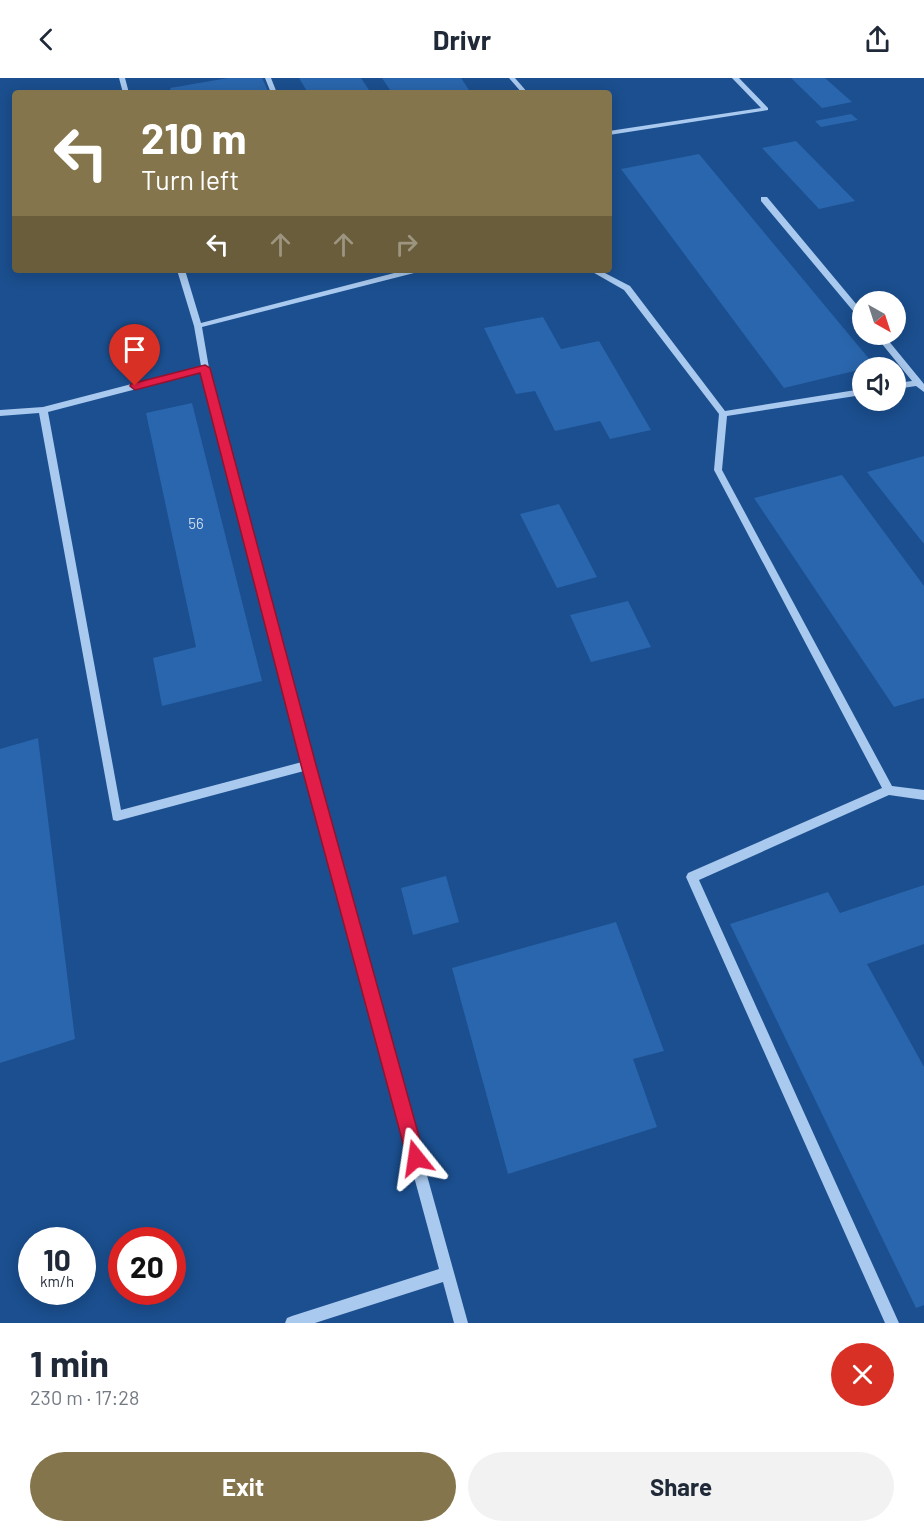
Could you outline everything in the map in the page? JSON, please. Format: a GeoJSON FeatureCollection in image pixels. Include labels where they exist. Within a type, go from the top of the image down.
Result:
{"type":"FeatureCollection","features":[{"type":"Feature","properties":{"kind":"lane"},"geometry":{"type":"LineString","coordinates":[[512,78],[522,90]]}},
{"type":"Feature","properties":{"kind":"lane"},"geometry":{"type":"LineString","coordinates":[[612,133],[766,109],[735,78]]}},
{"type":"Feature","properties":{"kind":"lane"},"geometry":{"type":"LineString","coordinates":[[764,199],[852,304]]}},
{"type":"Feature","properties":{"kind":"lane"},"geometry":{"type":"LineString","coordinates":[[182,273],[198,326],[205,368],[308,765],[461,1323]]}},
{"type":"Feature","properties":{"kind":"lane"},"geometry":{"type":"LineString","coordinates":[[198,326],[403,273]]}},
{"type":"Feature","properties":{"kind":"lane"},"geometry":{"type":"LineString","coordinates":[[599,273],[627,288],[723,414],[718,470],[889,790]]}},
{"type":"Feature","properties":{"kind":"lane"},"geometry":{"type":"LineString","coordinates":[[887,345],[921,386]]}},
{"type":"Feature","properties":{"kind":"lane"},"geometry":{"type":"LineString","coordinates":[[0,413],[43,410],[205,368]]}},
{"type":"Feature","properties":{"kind":"lane"},"geometry":{"type":"LineString","coordinates":[[723,414],[852,394]]}},
{"type":"Feature","properties":{"kind":"lane"},"geometry":{"type":"LineString","coordinates":[[43,410],[117,816],[308,765]]}},
{"type":"Feature","properties":{"kind":"lane"},"geometry":{"type":"LineString","coordinates":[[892,1323],[692,876],[889,790],[924,795]]}},
{"type":"Feature","properties":{"kind":"lane"},"geometry":{"type":"LineString","coordinates":[[292,1323],[448,1273]]}},
{"type":"Feature","properties":{"kind":"building"},"geometry":{"type":"Polygon","coordinates":[[[228,78],[262,78],[268,90],[171,90],[170,88],[228,78]]]}},
{"type":"Feature","properties":{"kind":"building"},"geometry":{"type":"Polygon","coordinates":[[[299,78],[361,78],[369,90],[306,90],[299,78]]]}},
{"type":"Feature","properties":{"kind":"building"},"geometry":{"type":"Polygon","coordinates":[[[382,78],[461,78],[469,90],[390,90],[382,78]]]}},
{"type":"Feature","properties":{"kind":"building"},"geometry":{"type":"Polygon","coordinates":[[[791,78],[825,78],[852,102],[822,108],[791,78]]]}},
{"type":"Feature","properties":{"kind":"building"},"geometry":{"type":"Polygon","coordinates":[[[851,114],[858,120],[821,127],[815,121],[851,114]]]}},
{"type":"Feature","properties":{"kind":"building"},"geometry":{"type":"Polygon","coordinates":[[[796,141],[855,201],[819,209],[762,148],[796,141]]]}},
{"type":"Feature","properties":{"kind":"building"},"geometry":{"type":"Polygon","coordinates":[[[699,154],[852,338],[852,345],[858,345],[868,357],[852,357],[852,372],[784,388],[621,169],[699,154]]]}},
{"type":"Feature","properties":{"kind":"building"},"geometry":{"type":"Polygon","coordinates":[[[543,317],[561,349],[599,341],[651,430],[610,439],[600,421],[555,431],[535,391],[516,394],[484,328],[543,317]]]}},
{"type":"Feature","properties":{"kind":"building"},"geometry":{"type":"Polygon","coordinates":[[[192,403],[262,681],[162,706],[153,658],[196,647],[146,413],[192,403]]]}},
{"type":"Feature","properties":{"kind":"building"},"geometry":{"type":"Polygon","coordinates":[[[924,456],[924,544],[867,472],[924,456]]]}},
{"type":"Feature","properties":{"kind":"building"},"geometry":{"type":"Polygon","coordinates":[[[842,475],[924,586],[924,698],[894,707],[754,498],[842,475]]]}},
{"type":"Feature","properties":{"kind":"building"},"geometry":{"type":"Polygon","coordinates":[[[559,504],[597,577],[557,588],[520,514],[559,504]]]}},
{"type":"Feature","properties":{"kind":"building"},"geometry":{"type":"Polygon","coordinates":[[[628,601],[651,647],[591,662],[570,615],[628,601]]]}},
{"type":"Feature","properties":{"kind":"building"},"geometry":{"type":"Polygon","coordinates":[[[38,738],[75,1039],[0,1063],[0,749],[38,738]]]}},
{"type":"Feature","properties":{"kind":"building"},"geometry":{"type":"Polygon","coordinates":[[[446,876],[459,922],[413,935],[401,888],[446,876]]]}},
{"type":"Feature","properties":{"kind":"building"},"geometry":{"type":"Polygon","coordinates":[[[924,885],[924,944],[867,964],[924,1067],[924,1305],[916,1308],[730,924],[828,892],[840,913],[924,885]]]}},
{"type":"Feature","properties":{"kind":"building"},"geometry":{"type":"Polygon","coordinates":[[[616,922],[664,1051],[633,1059],[657,1127],[508,1174],[452,968],[616,922]]]}},
{"type":"Feature","properties":{"kind":"route"},"geometry":{"type":"LineString","coordinates":[[135,386],[205,368],[308,765],[416,1158]]}}]}
